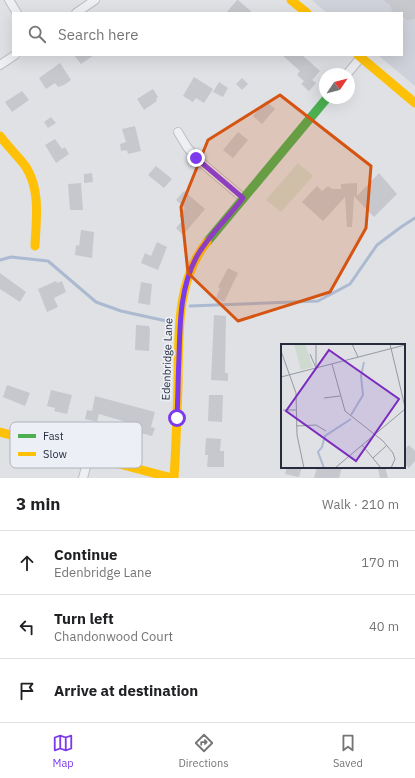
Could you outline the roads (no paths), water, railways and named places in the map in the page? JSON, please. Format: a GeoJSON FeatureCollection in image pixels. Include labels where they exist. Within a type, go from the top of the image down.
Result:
{"type":"FeatureCollection","features":[{"type":"Feature","properties":{"kind":"street"},"geometry":{"type":"LineString","coordinates":[[8,0],[17,12]]}},
{"type":"Feature","properties":{"kind":"street"},"geometry":{"type":"LineString","coordinates":[[77,12],[95,0]]}},
{"type":"Feature","properties":{"kind":"street"},"geometry":{"type":"LineString","coordinates":[[291,0],[306,12]]}},
{"type":"Feature","properties":{"kind":"street"},"geometry":{"type":"LineString","coordinates":[[0,65],[14,56]]}},
{"type":"Feature","properties":{"kind":"street"},"geometry":{"type":"LineString","coordinates":[[351,68],[360,56],[415,103]]}},
{"type":"Feature","properties":{"kind":"street","name":"Edenbridge Lane"},"geometry":{"type":"LineString","coordinates":[[173,478],[180,327],[186,282],[191,269],[204,246],[322,104]]}},
{"type":"Feature","properties":{"kind":"street"},"geometry":{"type":"LineString","coordinates":[[178,132],[196,158],[243,198]]}},
{"type":"Feature","properties":{"kind":"street"},"geometry":{"type":"LineString","coordinates":[[0,136],[26,168],[35,188],[37,203],[35,246]]}},
{"type":"Feature","properties":{"kind":"street"},"geometry":{"type":"LineString","coordinates":[[0,432],[10,435]]}},
{"type":"Feature","properties":{"kind":"street"},"geometry":{"type":"LineString","coordinates":[[83,478],[85,468]]}},
{"type":"Feature","properties":{"kind":"street"},"geometry":{"type":"LineString","coordinates":[[134,468],[173,478]]}},
{"type":"Feature","properties":{"kind":"waterway"},"geometry":{"type":"LineString","coordinates":[[190,306],[318,301],[350,284],[377,245],[415,218]]}},
{"type":"Feature","properties":{"kind":"waterway"},"geometry":{"type":"LineString","coordinates":[[0,260],[11,257],[48,261],[96,302],[121,311],[171,322]]}}]}
